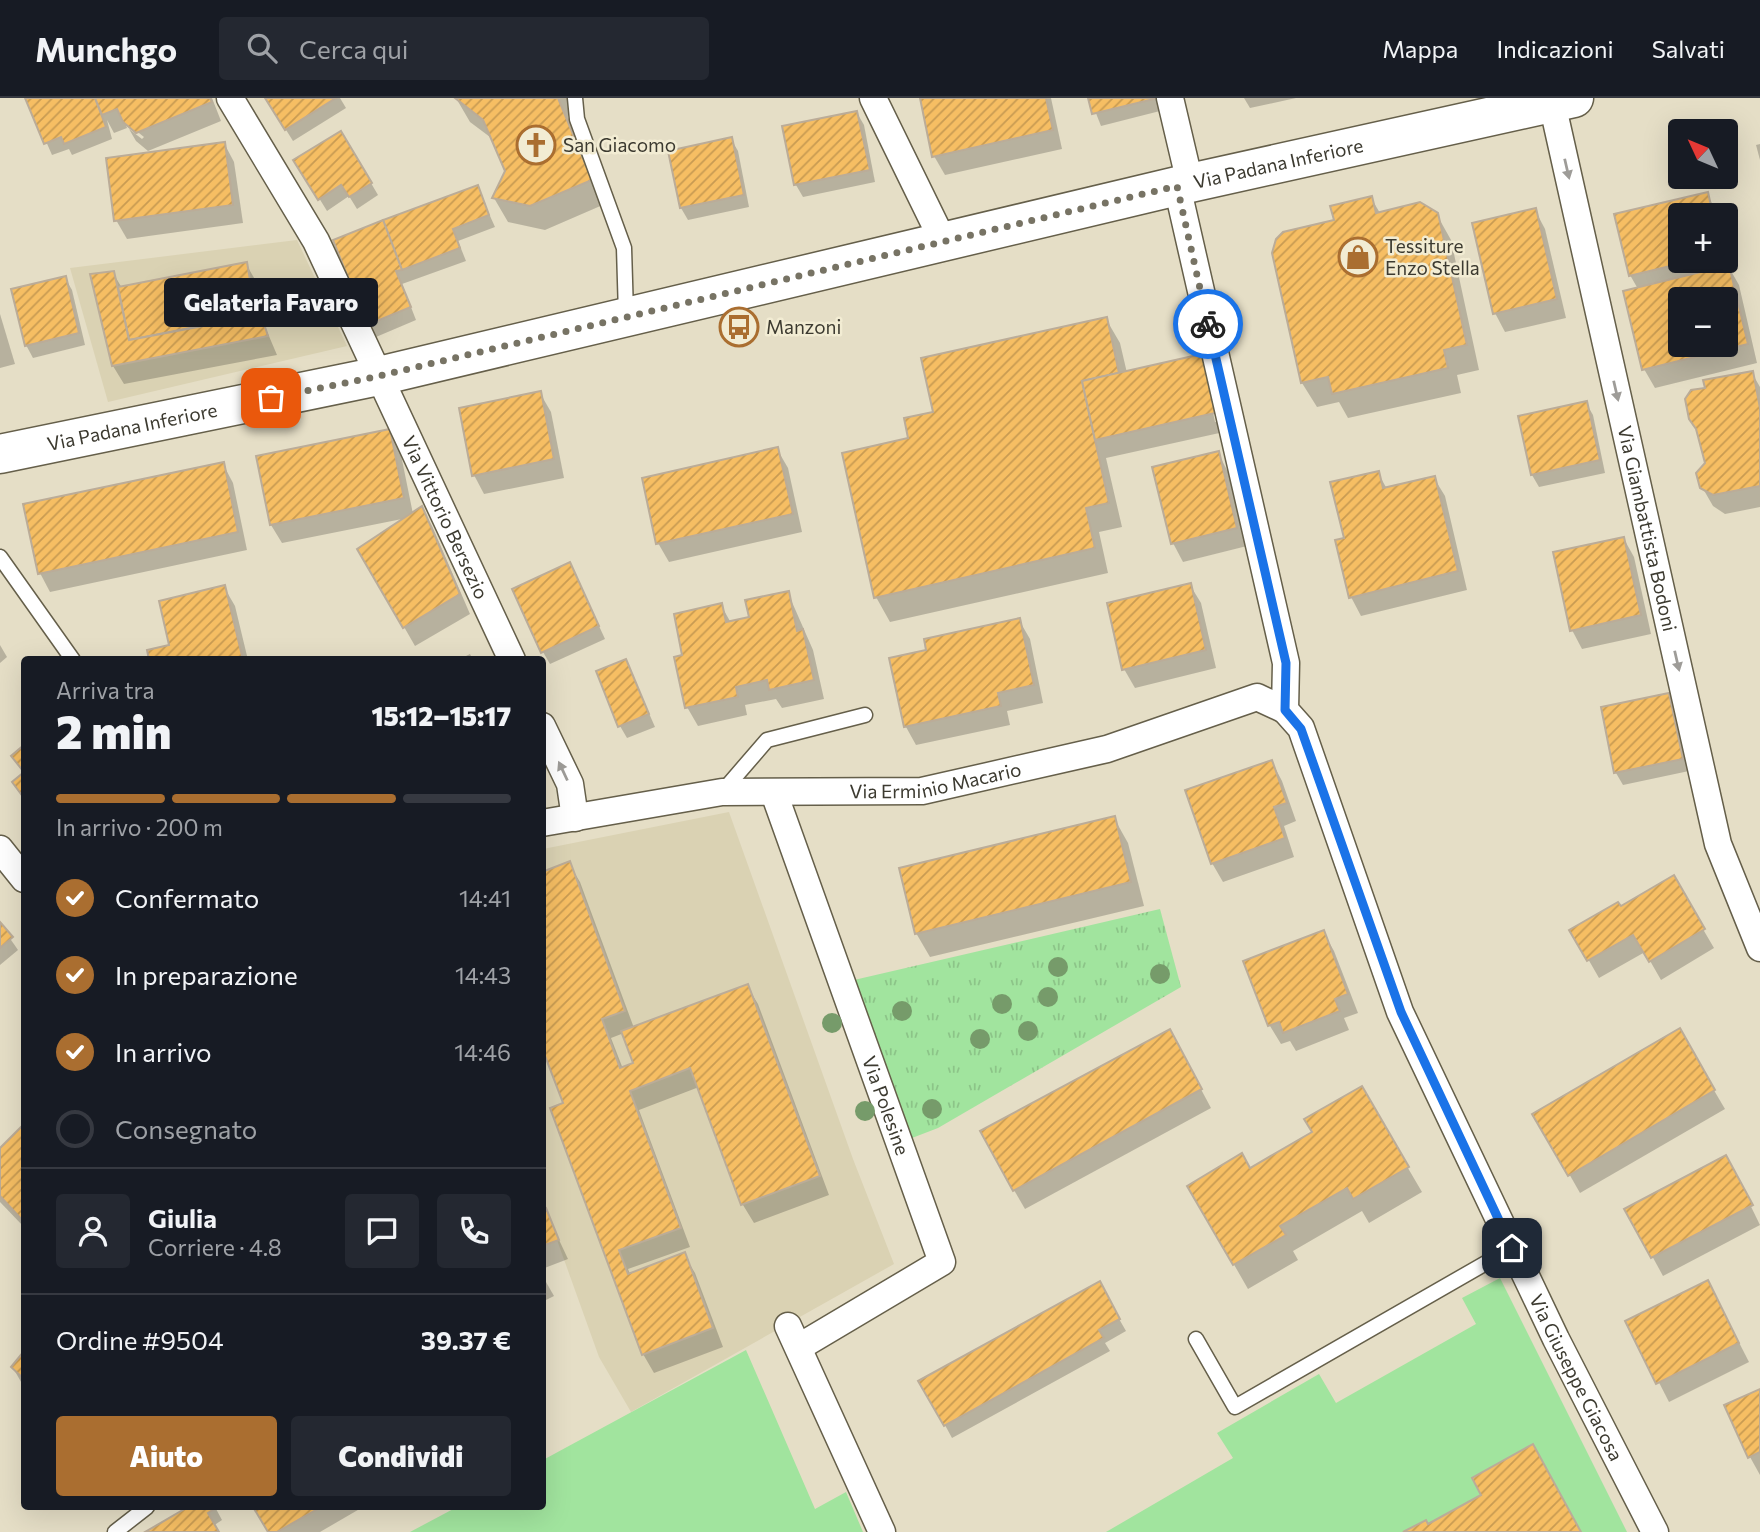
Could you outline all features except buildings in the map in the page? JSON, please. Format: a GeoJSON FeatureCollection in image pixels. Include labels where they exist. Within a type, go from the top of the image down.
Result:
{"type":"FeatureCollection","features":[{"type":"Feature","properties":{"kind":"main road","name":"Via Padana Inferiore"},"geometry":{"type":"LineString","coordinates":[[0,453],[379,376],[1183,184],[1563,100]]}},
{"type":"Feature","properties":{"kind":"street","name":"Via Vittorio Bersezio"},"geometry":{"type":"LineString","coordinates":[[230,98],[316,241],[510,656]]}},
{"type":"Feature","properties":{"kind":"street"},"geometry":{"type":"LineString","coordinates":[[873,98],[943,241]]}},
{"type":"Feature","properties":{"kind":"street"},"geometry":{"type":"LineString","coordinates":[[1170,98],[1183,184],[1286,663],[1285,710]]}},
{"type":"Feature","properties":{"kind":"street","name":"Via Giambattista Bodoni"},"geometry":{"type":"LineString","coordinates":[[1563,100],[1718,844],[1760,948]]}},
{"type":"Feature","properties":{"kind":"street","name":"Via Erminio Macario"},"geometry":{"type":"LineString","coordinates":[[575,818],[722,792],[922,791],[1107,749],[1257,697],[1285,710]]}},
{"type":"Feature","properties":{"kind":"street","name":"Via Giuseppe Giacosa"},"geometry":{"type":"LineString","coordinates":[[1285,710],[1301,729],[1401,1012],[1512,1248],[1655,1532]]}},
{"type":"Feature","properties":{"kind":"street"},"geometry":{"type":"LineString","coordinates":[[546,734],[570,784],[575,818],[546,822]]}},
{"type":"Feature","properties":{"kind":"street","name":"Via Polesine"},"geometry":{"type":"LineString","coordinates":[[774,793],[942,1262],[832,1327],[793,1336],[882,1532]]}},
{"type":"Feature","properties":{"kind":"street"},"geometry":{"type":"LineString","coordinates":[[0,849],[21,874]]}},
{"type":"Feature","properties":{"kind":"lane"},"geometry":{"type":"LineString","coordinates":[[575,98],[577,120],[624,248],[626,315]]}},
{"type":"Feature","properties":{"kind":"lane"},"geometry":{"type":"LineString","coordinates":[[0,557],[70,656]]}},
{"type":"Feature","properties":{"kind":"lane"},"geometry":{"type":"LineString","coordinates":[[722,792],[766,740],[865,715]]}},
{"type":"Feature","properties":{"kind":"lane"},"geometry":{"type":"LineString","coordinates":[[1196,1339],[1236,1408],[1512,1248]]}},
{"type":"Feature","properties":{"kind":"lane"},"geometry":{"type":"LineString","coordinates":[[115,1532],[143,1510]]}},
{"type":"Feature","properties":{"kind":"shaded area"},"geometry":{"type":"Polygon","coordinates":[[[297,240],[347,346],[108,402],[70,268],[297,240]]]}},
{"type":"Feature","properties":{"kind":"shaded area"},"geometry":{"type":"Polygon","coordinates":[[[729,812],[853,1159],[894,1264],[631,1412],[599,1357],[546,1209],[546,848],[729,812]]]}},
{"type":"Feature","properties":{"kind":"green space"},"geometry":{"type":"Polygon","coordinates":[[[1160,909],[1181,987],[938,1128],[899,1143],[841,983],[1160,909]]]}},
{"type":"Feature","properties":{"kind":"green space"},"geometry":{"type":"Polygon","coordinates":[[[1500,1278],[1627,1532],[1106,1532],[1233,1458],[1217,1433],[1319,1374],[1336,1403],[1476,1324],[1462,1298],[1500,1278]]]}},
{"type":"Feature","properties":{"kind":"green space"},"geometry":{"type":"Polygon","coordinates":[[[746,1350],[815,1509],[846,1492],[863,1532],[410,1532],[451,1510],[546,1510],[546,1458],[746,1350]]]}},
{"type":"Feature","properties":{"kind":"way so far"},"geometry":{"type":"LineString","coordinates":[[271,398],[379,376],[626,315],[1177,186],[1208,324]]}},
{"type":"Feature","properties":{"kind":"place","name":"San Giacomo"},"geometry":{"type":"Point","coordinates":[536,145]}},
{"type":"Feature","properties":{"kind":"place","name":"Tessiture Enzo Stella"},"geometry":{"type":"Point","coordinates":[1358,257]}},
{"type":"Feature","properties":{"kind":"place","name":"Manzoni"},"geometry":{"type":"Point","coordinates":[739,327]}},
{"type":"Feature","properties":{"kind":"place","name":"Gelateria Favaro"},"geometry":{"type":"Point","coordinates":[271,398]}},
{"type":"Feature","properties":{"kind":"route"},"geometry":{"type":"LineString","coordinates":[[1208,324],[1286,663],[1285,710],[1301,729],[1401,1012],[1512,1248]]}}]}
